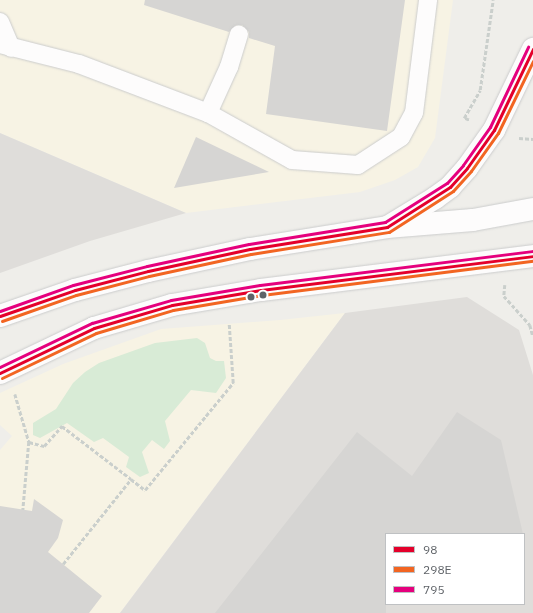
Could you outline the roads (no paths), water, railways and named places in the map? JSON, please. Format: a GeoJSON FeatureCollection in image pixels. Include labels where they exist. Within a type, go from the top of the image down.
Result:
{"type":"FeatureCollection","features":[{"type":"Feature","properties":{"kind":"street"},"geometry":{"type":"LineString","coordinates":[[387,227],[435,198],[450,187],[467,168],[494,130],[533,49]]}},
{"type":"Feature","properties":{"kind":"street"},"geometry":{"type":"LineString","coordinates":[[0,316],[75,290],[148,271],[250,249],[387,227],[473,220],[533,208]]}},
{"type":"Feature","properties":{"kind":"street"},"geometry":{"type":"LineString","coordinates":[[6,380],[94,328],[172,305],[261,290],[533,256]]}},
{"type":"Feature","properties":{"kind":"lane"},"geometry":{"type":"LineString","coordinates":[[0,22],[5,46],[79,64],[208,113],[292,160],[358,165],[401,137],[414,112],[428,0]]}},
{"type":"Feature","properties":{"kind":"lane"},"geometry":{"type":"LineString","coordinates":[[208,113],[229,67],[239,35]]}}]}
